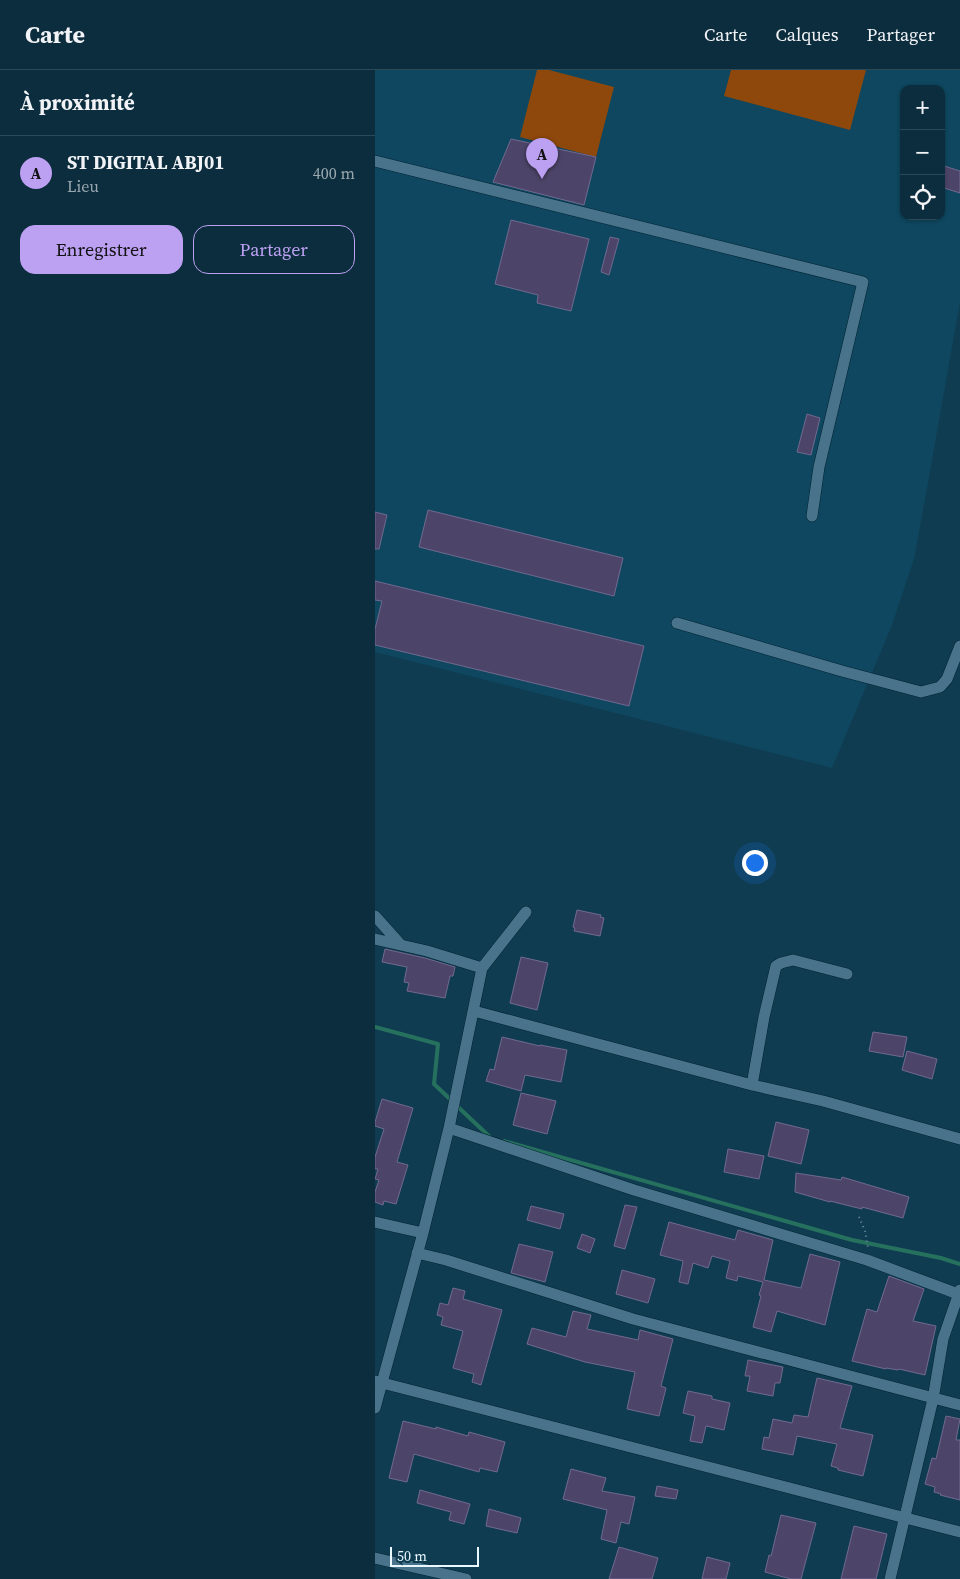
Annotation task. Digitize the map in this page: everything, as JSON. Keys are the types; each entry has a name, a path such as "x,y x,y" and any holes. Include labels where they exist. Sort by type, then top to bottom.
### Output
{"street":[{"path":"375,160 863,282 819,467 812,516"},
{"path":"677,623 921,692 940,687 947,679 960,646"},
{"path":"375,1408 378,1382 423,1233 449,1128 482,968 525,912"},
{"path":"375,916 400,944"},
{"path":"375,939 427,951 482,968"},
{"path":"752,1085 763,1016 776,966 793,960 847,974"},
{"path":"474,1011 960,1138"},
{"path":"449,1128 634,1190 867,1260 959,1292 943,1339 933,1399 890,1579"},
{"path":"375,1222 423,1233"},
{"path":"417,1253 446,1260 633,1320 960,1405"},
{"path":"378,1382 960,1532"},
{"path":"375,1558 466,1579"}],"path":[{"path":"859,1217 867,1241 867,1260"}],"shaded area":[{"path":"375,70 960,70 960,302 926,494 914,559 892,625 832,768 375,652"},
{"path":"537,70 549,70 614,87 596,157 520,137"},
{"path":"731,70 866,70 850,130 724,96"}],"building":[{"path":"511,139 596,157 584,205 493,182"},
{"path":"945,166 960,171 960,193 945,188"},
{"path":"511,220 589,239 571,311 537,303 538,295 495,284"},
{"path":"610,237 619,239 609,275 601,272"},
{"path":"807,414 820,418 811,455 797,452"},
{"path":"428,510 623,558 614,596 419,547"},
{"path":"375,512 387,515 379,549 375,549"},
{"path":"375,581 644,646 629,706 375,645 375,629 382,601 375,600"},
{"path":"577,910 601,915 600,917 604,918 600,936 574,931 575,928 573,927"},
{"path":"385,949 455,967 453,976 450,976 445,998 407,991 409,983 404,982 407,967 382,962"},
{"path":"521,957 548,963 537,1010 510,1003"},
{"path":"873,1032 907,1037 903,1057 869,1051"},
{"path":"502,1037 567,1050 561,1082 525,1075 521,1091 486,1081 490,1069 494,1070"},
{"path":"907,1051 937,1059 932,1079 902,1070"},
{"path":"521,1093 556,1101 547,1134 513,1125"},
{"path":"382,1099 413,1108 397,1162 408,1165 396,1204 384,1201 383,1205 375,1202 375,1192 379,1180 375,1179 378,1169 375,1169 375,1157 384,1129 375,1126 375,1122"},
{"path":"776,1122 809,1130 801,1164 768,1156"},
{"path":"728,1149 764,1156 759,1179 724,1172"},
{"path":"796,1173 841,1180 842,1177 909,1197 903,1218 862,1207 862,1209 830,1202 795,1192"},
{"path":"625,1205 637,1207 625,1249 614,1246"},
{"path":"531,1206 564,1214 560,1229 527,1220"},
{"path":"669,1222 735,1240 738,1230 773,1240 764,1280 801,1288 810,1254 840,1262 825,1325 777,1311 771,1332 753,1327 763,1282 738,1276 737,1281 726,1278 730,1261 712,1256 708,1268 693,1263 688,1284 679,1282 683,1261 660,1255"},
{"path":"582,1234 595,1239 590,1253 577,1248"},
{"path":"519,1244 553,1252 545,1282 511,1273"},
{"path":"622,1270 655,1279 648,1303 616,1294"},
{"path":"889,1276 924,1289 913,1321 936,1326 925,1375 852,1361 867,1309 877,1312"},
{"path":"453,1288 465,1291 463,1299 502,1310 481,1385 472,1382 474,1374 453,1368 463,1331 441,1325 443,1317 437,1315 440,1303 448,1305"},
{"path":"573,1311 591,1315 587,1329 638,1340 640,1330 673,1339 661,1386 666,1388 659,1416 627,1409 635,1372 585,1362 527,1344 532,1328 566,1337"},
{"path":"748,1360 783,1367 780,1383 775,1383 773,1396 747,1391 750,1376 745,1376"},
{"path":"817,1378 852,1386 840,1428 873,1435 863,1476 838,1470 838,1468 831,1466 837,1444 797,1436 793,1455 762,1449 764,1437 769,1438 773,1419 792,1423 794,1415 808,1417"},
{"path":"688,1391 712,1396 712,1399 730,1403 724,1430 706,1426 702,1443 690,1441 695,1416 683,1413"},
{"path":"946,1416 960,1419 956,1440 960,1440 960,1500 940,1495 934,1492 935,1487 925,1484 932,1458 936,1459"},
{"path":"403,1421 436,1429 436,1427 468,1436 469,1432 505,1442 497,1472 480,1468 479,1472 414,1454 407,1482 389,1478"},
{"path":"571,1469 606,1478 602,1491 635,1497 629,1524 621,1522 616,1543 601,1539 607,1510 563,1499"},
{"path":"657,1486 678,1490 676,1499 655,1496"},
{"path":"420,1490 470,1504 464,1524 449,1520 451,1512 417,1503"},
{"path":"489,1509 521,1518 517,1533 486,1526"},
{"path":"781,1515 816,1523 801,1579 791,1579 765,1572"},
{"path":"854,1526 887,1534 876,1579 841,1579"},
{"path":"619,1547 658,1558 652,1579 609,1579"},
{"path":"707,1557 730,1563 726,1579 702,1579"}],"waterway":[{"path":"375,1027 438,1044 434,1084 452,1101"},
{"path":"457,1106 490,1137"},
{"path":"504,1141 852,1240 941,1258 960,1264"}],"place":[{"name":"ST DIGITAL ABJ01","path":"542,179"}]}
